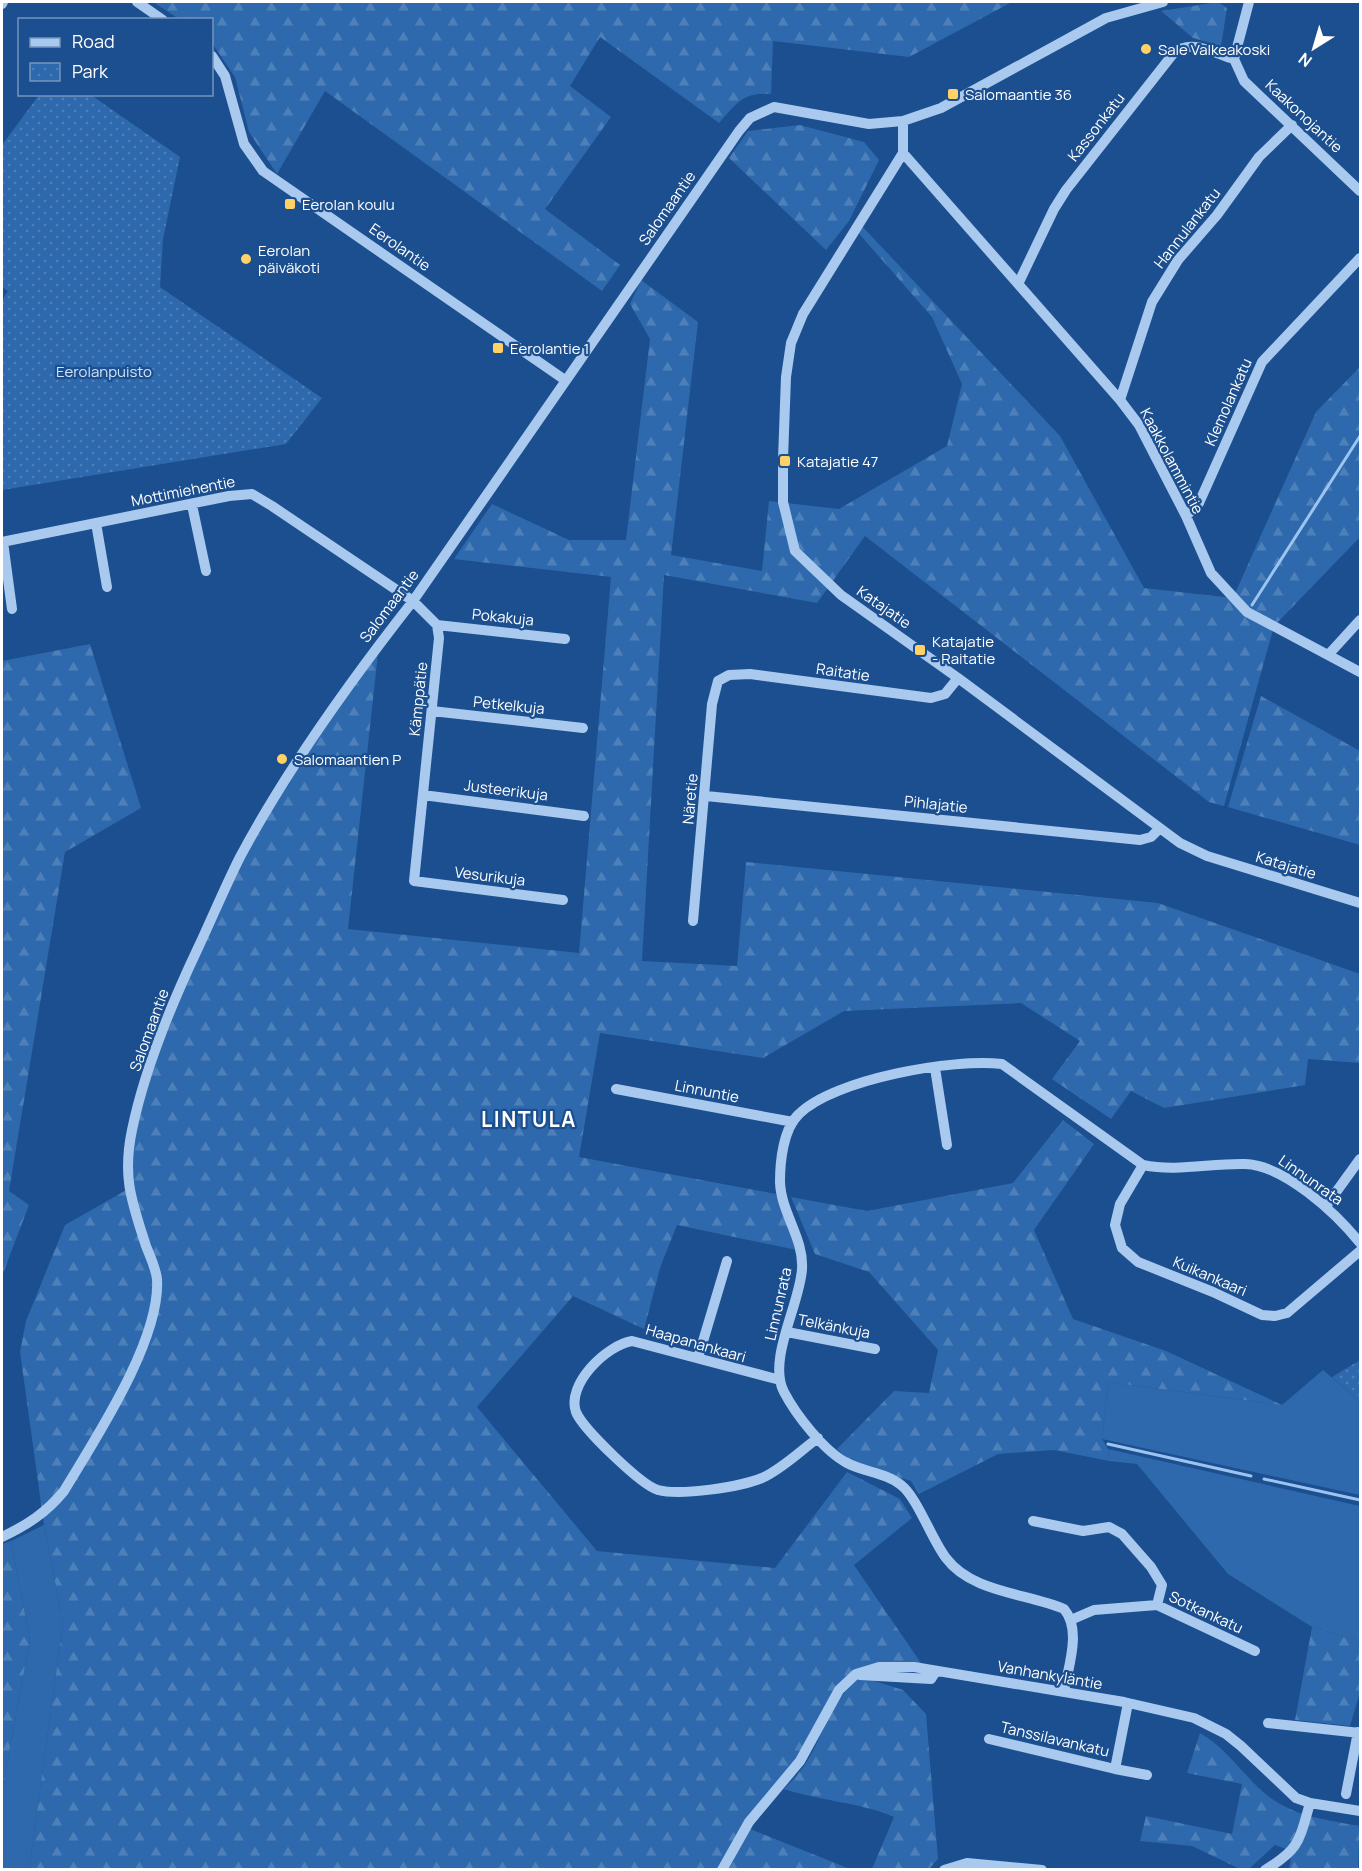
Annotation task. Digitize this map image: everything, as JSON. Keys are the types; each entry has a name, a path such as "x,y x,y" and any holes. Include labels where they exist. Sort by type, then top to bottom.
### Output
{"street":[{"path":"137,2 160,18"},
{"name":"Salomaantie","path":"2,1537 30,1523 50,1508 64,1491 130,1377 154,1311 157,1279 128,1189 126,1166 132,1129 152,1061 182,983 246,848 320,728 412,601 750,118 774,107 869,124 903,121 941,108 1106,18 1163,2"},
{"path":"1234,59 1249,2"},
{"name":"Kassonkatu","path":"1019,282 1054,209 1066,190 1173,54 1181,47 1190,46 1234,59"},
{"name":"Eerolantie","path":"213,58 225,76 244,144 263,171 565,380"},
{"name":"Kaakonojantie","path":"1234,59 1244,81 1360,191"},
{"path":"903,121 903,153"},
{"name":"Hannulankatu","path":"1120,400 1152,302 1178,260 1217,215 1259,157 1292,125"},
{"name":"Kaakkolammintie","path":"903,153 1019,282 1139,425 1186,516 1211,573 1233,599 1247,612 1360,672"},
{"name":"Katajatie","path":"903,153 803,314 791,343 786,386 783,502 795,551 841,595 958,678 1159,829 1207,856 1360,903"},
{"name":"Klemolankatu","path":"1186,516 1199,503 1262,362 1277,343 1360,258"},
{"name":"Mottimiehentie","path":"2,542 229,496 252,494 412,601"},
{"path":"192,505 206,571"},
{"path":"96,523 107,587"},
{"path":"2,542 12,609"},
{"path":"412,601 437,625"},
{"path":"1329,654 1360,620"},
{"name":"Pokakuja","path":"437,625 565,639"},
{"name":"Kämppätie","path":"414,881 439,638 437,625"},
{"name":"Raitatie","path":"718,681 729,675 750,674 931,698 945,693 958,678"},
{"name":"Näretie","path":"693,921 706,796 712,704 718,681"},
{"name":"Petkelkuja","path":"432,711 583,728"},
{"name":"Justeerikuja","path":"423,795 584,816"},
{"name":"Pihlajatie","path":"706,796 1140,840 1151,837 1159,829"},
{"name":"Vesurikuja","path":"414,881 563,900"},
{"name":"Linnunrata","path":"780,1380 779,1364 802,1270 801,1250 781,1199 780,1180 785,1143 792,1122 808,1107 859,1082 934,1068 1002,1064 1143,1165 1161,1169 1244,1164 1263,1166 1326,1206 1342,1220 1360,1242"},
{"path":"934,1068 947,1145"},
{"name":"Linnuntie","path":"616,1089 792,1122"},
{"path":"1326,1206 1360,1159"},
{"name":"Kuikankaari","path":"1143,1165 1120,1204 1115,1225 1122,1248 1138,1262 1213,1292 1262,1315 1275,1316 1287,1313 1360,1251"},
{"path":"698,1358 728,1261"},
{"name":"Telkänkuja","path":"787,1332 875,1349"},
{"name":"Haapanankaari","path":"780,1380 632,1341 618,1343 591,1367 578,1385 574,1402 577,1414 641,1481 658,1490 675,1492 742,1485 763,1477 818,1438"},
{"path":"780,1380 784,1393 818,1438 847,1463 902,1485 946,1559 959,1572 974,1581 1064,1609 1072,1619 1074,1632 1064,1692"},
{"path":"1033,1521 1083,1531 1109,1527 1122,1534 1151,1567 1161,1585 1157,1605"},
{"name":"Sotkankatu","path":"1072,1619 1094,1610 1157,1605 1255,1652"},
{"name":"Vanhankyläntie","path":"856,1674 879,1667 936,1671 1128,1703 1194,1718 1213,1727 1241,1746 1282,1788 1296,1798 1310,1803 1360,1811"},
{"path":"722,1869 749,1822 801,1761 839,1690 856,1674 931,1679 936,1671"},
{"name":"Tanssilavankatu","path":"1115,1769 1128,1703"},
{"path":"1268,1723 1359,1733 1346,1794"},
{"name":"Tanssilavankatu","path":"989,1739 1147,1775"},
{"path":"1265,1869 1287,1856 1296,1847 1310,1803"},
{"path":"944,1869 967,1863 1042,1869"}],"green space":[{"path":"153,2 1012,2 909,57 773,41 771,94 754,95 741,100 719,123 600,37 570,86 611,117 545,209 620,265 602,291 325,91 277,174 249,132 235,77 213,44 213,18 177,18"},
{"path":"1218,2 1227,8 1221,46 1193,38 1161,11"},
{"name":"Eerolanpuisto","path":"38,96 92,96 180,157 163,239 160,287 322,398 286,444 2,490 2,300 8,291 2,287 2,145"},
{"path":"800,125 864,142 879,160 849,221 826,250 729,158 748,131"},
{"path":"859,223 1060,436 1144,588 1233,598 1316,412 1360,367 1360,537 1274,626 1224,806 1209,802 865,536 817,603 664,575 642,961 737,966 746,862 1158,903 1360,974 1360,1063 1308,1059 1305,1085 1164,1108 1131,1091 1111,1119 1052,1079 1080,1041 1021,1003 844,1011 763,1058 600,1033 579,1157 776,1194 797,1250 677,1225 661,1265 644,1329 573,1296 477,1407 597,1551 775,1568 847,1472 900,1499 912,1518 854,1565 925,1669 879,1667 839,1690 800,1761 749,1822 722,1869 29,1869 63,1623 44,1525 20,1352 26,1321 65,1225 128,1189 132,1129 156,1049 240,859 379,644 348,929 579,953 611,577 454,559 492,504 569,540 626,540 650,339 630,304 641,280 698,322 671,555 762,571 769,501 839,509 947,446 962,384 932,317 855,229"},
{"path":"90,644 141,808 65,852 9,1191 29,1205 2,1276 2,661"},
{"path":"1261,696 1360,751 1360,845 1228,807"},
{"path":"1063,1120 1094,1144 1034,1230 1073,1319 1166,1351 1282,1405 1108,1382 1102,1439 1108,1449 1109,1461 1054,1450 998,1454 919,1494 911,1481 853,1463 837,1449 894,1391 929,1393 938,1350 869,1272 815,1254 791,1197 867,1211 1013,1183"},
{"path":"1360,1360 1360,1401 1332,1377"},
{"path":"1323,1370 1360,1401 1360,1495 1102,1439 1108,1382 1282,1405"},
{"path":"1108,1449 1360,1506 1360,1641 1312,1627 1228,1574 1137,1464 1109,1461"},
{"path":"44,1525 63,1623 29,1869 2,1870 2,1790 30,1640 11,1541"},
{"path":"11,1541 30,1640 2,1790 2,1544"},
{"path":"1312,1627 1360,1641 1360,1692 1350,1726 1295,1720"},
{"path":"862,1677 903,1690 926,1714 938,1859 929,1869 872,1869 894,1817 867,1808 784,1789 813,1752 843,1694"},
{"path":"1200,1733 1219,1746 1259,1788 1279,1803 1312,1817 1360,1826 1358,1869 1289,1869 1292,1851 1275,1845 1249,1869 1240,1869 1192,1846 1140,1841 1146,1816 1232,1834 1242,1784 1187,1773"},
{"path":"750,1829 850,1869 727,1870"}],"waterway":[{"path":"1252,605 1360,436"},
{"path":"1108,1444 1251,1476"},
{"path":"1264,1479 1360,1500"}],"place":[{"name":"Sale Valkeakoski","path":"1146,49"},
{"name":"Salomaantie 36","path":"953,94"},
{"name":"Eerolan koulu","path":"290,204"},
{"name":"Eerolan päiväkoti","path":"246,259"},
{"name":"Eerolantie 1","path":"498,348"},
{"name":"Katajatie 47","path":"785,461"},
{"name":"Katajatie - Raitatie","path":"920,650"},
{"name":"Salomaantien P","path":"282,759"}],"district":[{"name":"LINTULA","path":"529,1119"}]}
